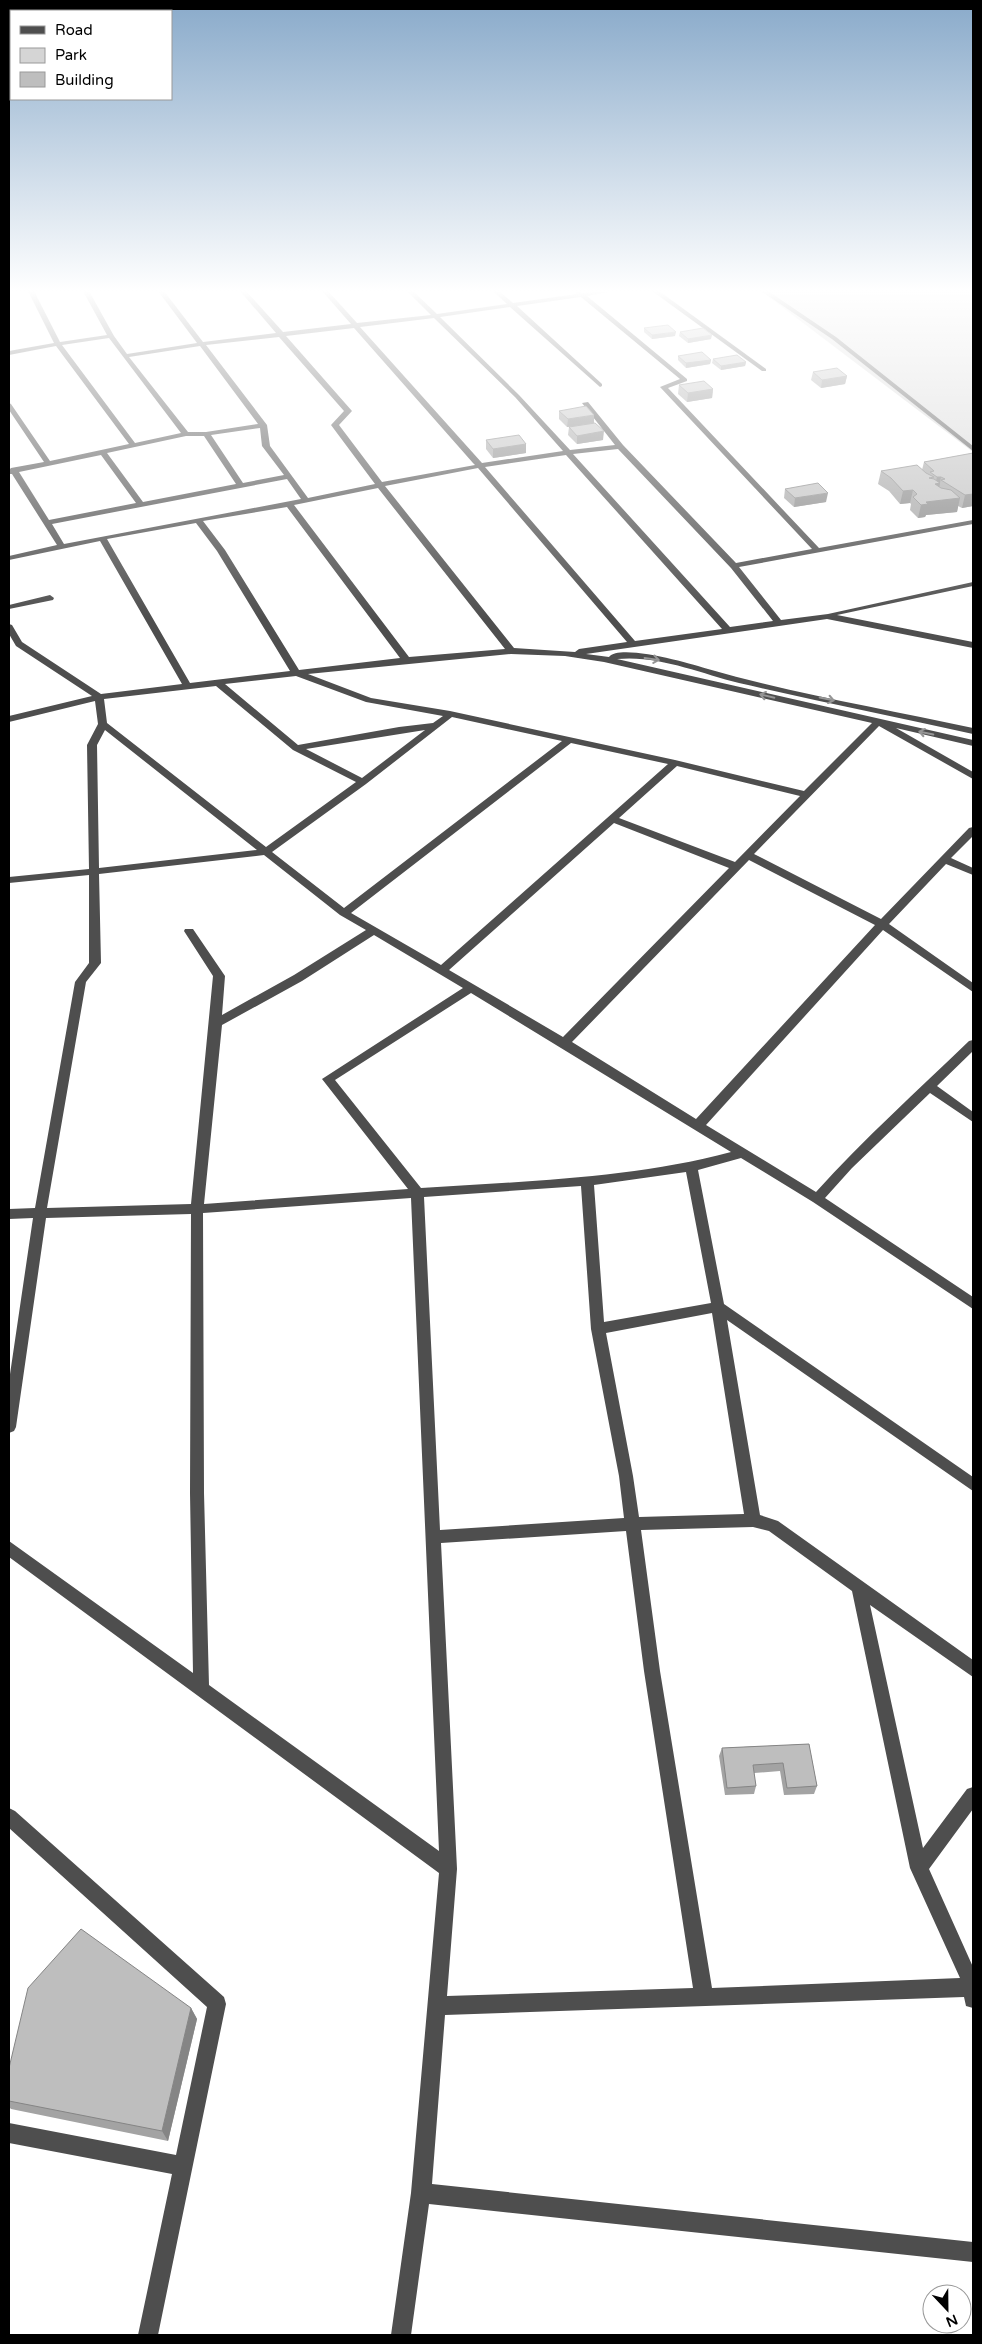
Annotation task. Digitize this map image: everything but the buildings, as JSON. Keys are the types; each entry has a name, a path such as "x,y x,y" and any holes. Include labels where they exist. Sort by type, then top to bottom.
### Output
{"street":[{"path":"100,400 134,445"},
{"path":"160,400 186,434"},
{"path":"244,400 263,425 266,446 306,500"},
{"path":"339,400 348,411 335,425 511,651"},
{"path":"422,400 633,644"},
{"path":"521,400 728,630"},
{"path":"676,400 818,551"},
{"path":"912,400 973,449"},
{"path":"586,403 620,447 734,566 779,623"},
{"path":"9,405 48,463"},
{"path":"61,546 12,471 186,434 206,434 263,425"},
{"path":"206,434 240,485"},
{"path":"9,558 61,546 289,504 480,466 567,452 620,447"},
{"path":"102,451 141,505"},
{"path":"46,523 287,476"},
{"path":"289,504 406,660"},
{"path":"198,520 221,550 296,672 369,700 450,714 675,763 807,795"},
{"path":"734,566 973,522"},
{"path":"102,538 187,686"},
{"path":"565,654 827,616 973,584"},
{"path":"9,607 50,598"},
{"path":"827,616 973,645"},
{"path":"9,627 19,644"},
{"path":"9,642 19,644 99,698 103,724 92,745 95,963 81,982 40,1214 9,1427"},
{"path":"9,718 99,698 187,686 406,660 511,651 565,654 604,659 973,743"},
{"path":"604,659 625,655 656,659 739,680 973,730"},
{"path":"217,682 296,748 363,782"},
{"path":"9,880 266,852 363,782 450,714"},
{"path":"878,722 973,776"},
{"path":"564,1043 878,722"},
{"path":"103,724 344,913 564,1043 698,1125 817,1199 973,1304"},
{"path":"296,748 399,730 436,726"},
{"path":"344,913 569,740"},
{"path":"442,970 675,763"},
{"path":"613,819 737,866"},
{"path":"698,1125 882,924 973,830"},
{"path":"748,855 882,924 973,988"},
{"path":"944,860 973,872"},
{"path":"216,1022 298,978 374,930"},
{"path":"189,931 219,976 197,1209 197,1493 201,1689"},
{"path":"401,2335 421,2193 448,1870 417,1192 328,1079 471,988"},
{"path":"817,1199 848,1165 973,1044"},
{"path":"929,1086 973,1118"},
{"path":"9,1214 197,1209 586,1181 691,1167 743,1153"},
{"path":"691,1167 718,1307 753,1520"},
{"path":"586,1181 598,1328 626,1476 652,1671 704,1997"},
{"path":"598,1328 718,1307 973,1485"},
{"path":"432,1537 633,1524 753,1520 773,1526 973,1669"},
{"path":"9,1548 448,1870"},
{"path":"859,1588 919,1868 973,1987 973,1999"},
{"path":"919,1868 973,1795"},
{"path":"9,1817 217,2004 148,2335"},
{"path":"437,2006 973,1987"},
{"path":"9,2133 183,2166"},
{"path":"421,2193 973,2252"}],"green space":[{"path":"905,400 973,400 973,452"}]}
